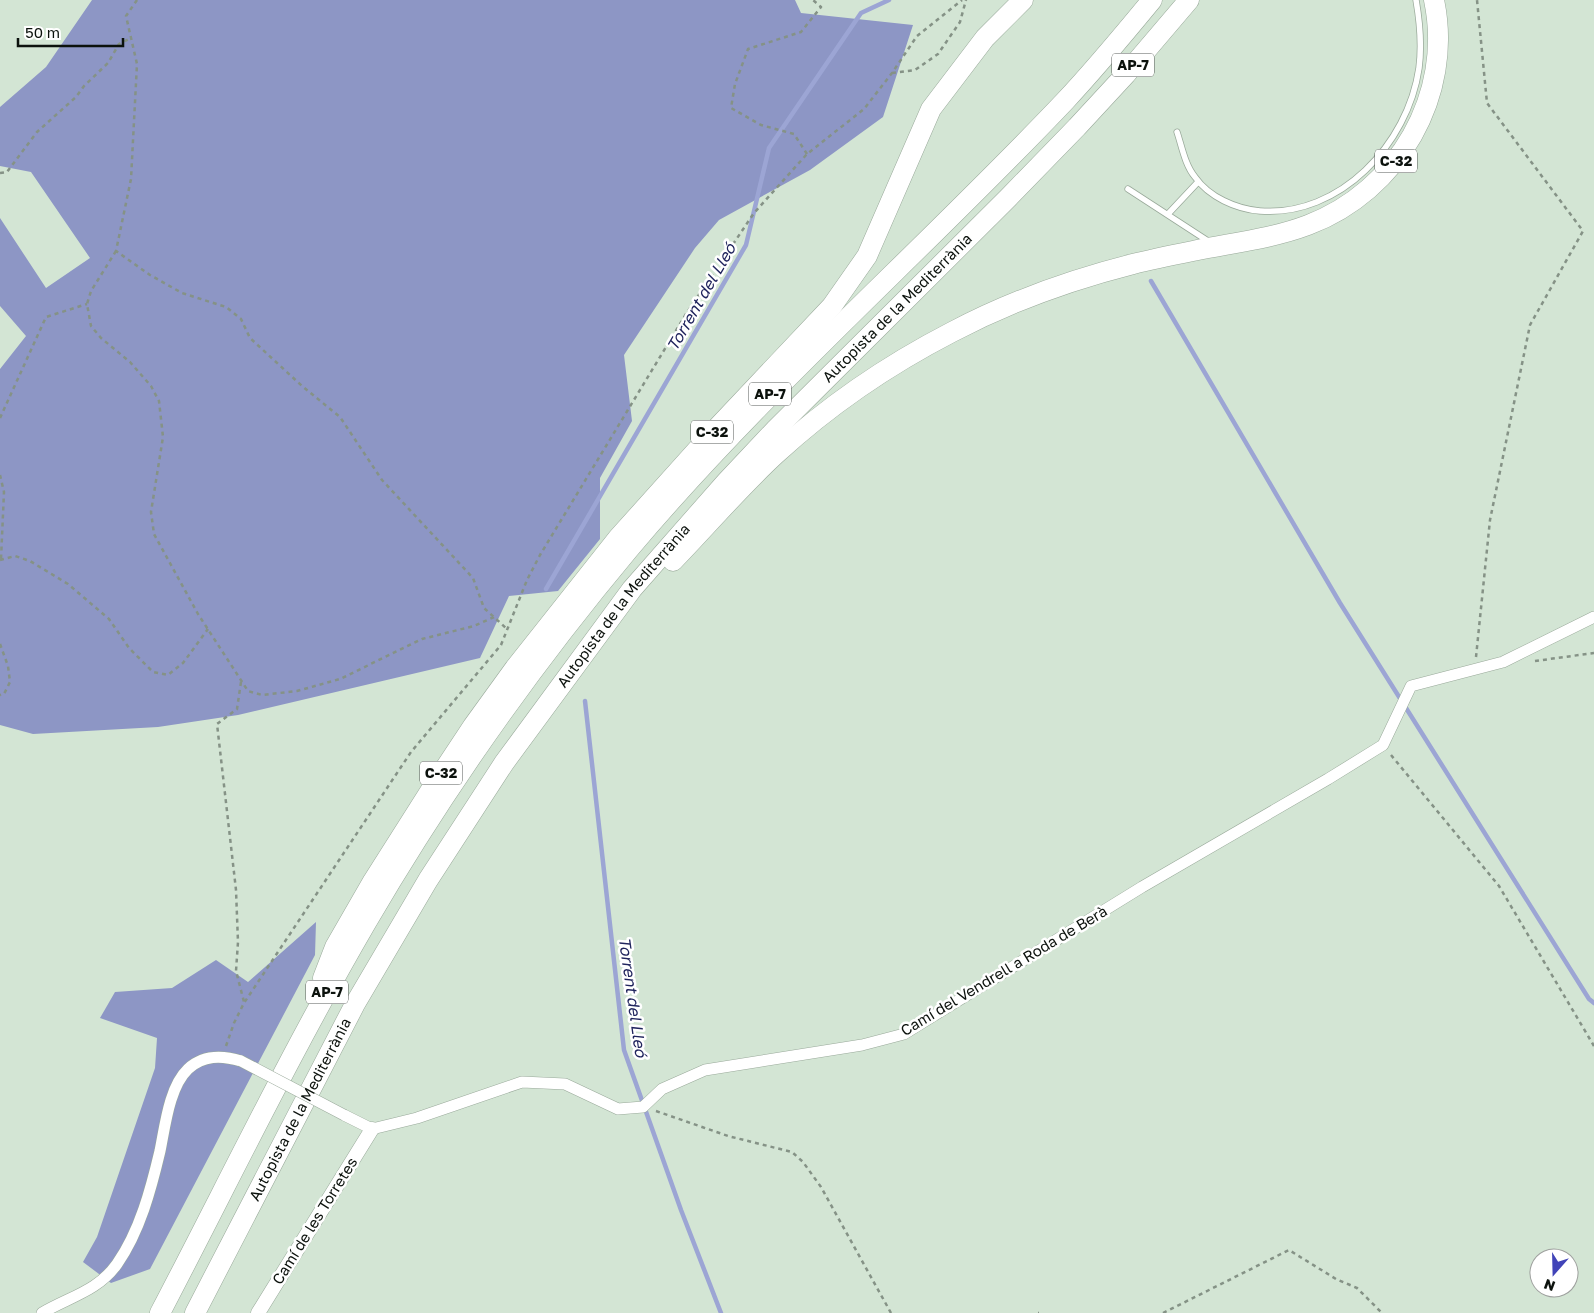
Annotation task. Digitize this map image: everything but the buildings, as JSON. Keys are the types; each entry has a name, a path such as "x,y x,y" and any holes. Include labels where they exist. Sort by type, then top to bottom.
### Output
{"highway":[{"name":"C-32","path":"295,1052 335,947 373,881 473,726 526,654 618,538 690,456 832,306 867,256 931,109 985,38 1023,0"},
{"name":"Autopista de la Mediterrània","path":"160,1313 295,1052 366,923 424,828 485,735 574,616 630,548 725,441 1065,101 1152,0"},
{"name":"Autopista de la Mediterrània","path":"195,1313 355,1004 423,887 504,763 632,589 726,482 825,379 1022,184 1126,74 1189,0"},
{"name":"C-32","path":"590,646 700,533 738,491 775,455 805,429 869,381 950,333 1022,300 1086,277 1142,262 1263,238 1307,225 1346,206 1364,193 1394,164 1415,132 1431,95 1438,54 1434,0"}],"street":[{"path":"1383,745 1411,686 1503,662 1594,617"},
{"name":"Camí del Vendrell a Roda de Berà","path":"643,1107 662,1089 705,1070 862,1045 904,1034 1142,887 1383,745"},
{"path":"42,1313 96,1286 117,1264 126,1249 143,1210 170,1103 178,1084 187,1070 206,1058 222,1057 240,1061 372,1130 417,1118 522,1082 565,1084 618,1109 643,1107"},
{"name":"Camí de les Torretes","path":"258,1313 372,1130"}],"lane":[{"path":"1177,132 1188,167 1203,188 1216,197 1239,207 1273,212 1293,210 1328,198 1361,175 1379,156 1394,135 1408,106 1415,87 1421,45 1420,22 1416,0"},
{"path":"1168,214 1198,182"},
{"path":"1128,189 1217,246"}],"path":[{"path":"137,0 126,16 137,64 131,179 116,251 91,291 87,304 91,326 101,338 130,362 151,386 159,400 163,437 151,512 154,534 198,614 248,691 262,695 297,691 340,679 422,639 474,626 494,617"},
{"path":"807,154 794,134 761,125 731,108 735,84 748,49 801,32 821,7 813,0"},
{"path":"892,73 915,70 938,54 960,22 964,0"},
{"path":"222,1057 234,1023 244,1003 411,752 501,645 527,580 540,555 686,314 754,213 807,154 864,109 892,73 917,36 964,0"},
{"path":"1475,669 1490,520 1530,325 1583,230 1486,103 1477,0"},
{"path":"0,173 7,172 37,132 76,97 84,86 108,63 119,44 131,38"},
{"path":"116,251 150,275 182,293 226,307 241,319 250,338 302,386 340,417 382,480 473,578 484,608 507,629"},
{"path":"0,418 46,317 87,304"},
{"path":"0,475 4,492 0,560 15,556 30,561 68,584 109,619 129,648 152,672 168,674 183,663 208,629"},
{"path":"0,644 8,666 10,682 4,694 0,695"},
{"path":"241,681 237,709 217,724 236,890 238,942 236,970 244,1003"},
{"path":"1383,745 1499,886 1594,1046"},
{"path":"643,1107 678,1117 728,1136 792,1152 803,1162 821,1187 891,1313"},
{"path":"1163,1313 1288,1250 1336,1279 1357,1288 1382,1313"}],"shaded area":[{"path":"92,0 795,0 801,13 913,25 883,117 810,170 719,220 695,248 624,355 632,421 600,478 600,539 558,591 509,596 480,658 238,715 158,727 33,734 0,725 0,369 26,336 0,306 0,218 46,288 90,258 31,172 0,166 0,107 46,67"},
{"path":"316,922 315,955 150,1269 111,1283 83,1262 97,1237 155,1068 157,1038 100,1018 115,992 172,988 216,960 248,982"}],"waterway":[{"name":"Torrent del Lleó","path":"546,589 746,245 769,148 861,13 889,0"},
{"path":"1151,281 1340,603 1589,999 1594,1003"},
{"name":"Torrent del Lleó","path":"585,701 624,1050 681,1210 721,1313"}]}
